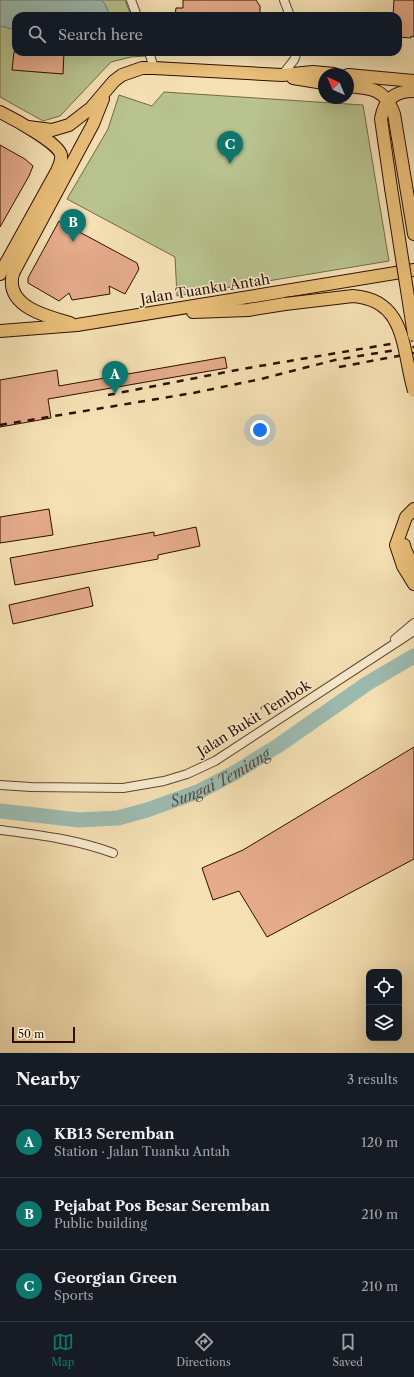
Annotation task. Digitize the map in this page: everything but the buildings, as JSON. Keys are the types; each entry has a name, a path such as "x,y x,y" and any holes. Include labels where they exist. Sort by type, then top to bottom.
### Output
{"highway":[{"path":"28,127 52,130 69,125 91,108 114,81 122,75 142,68 282,75 318,72"},
{"path":"282,75 318,83"},
{"path":"354,76 414,81"},
{"path":"354,87 369,88 382,94 388,100 394,114 414,234"},
{"path":"77,325 45,316 29,308 21,302 16,294 12,286 12,277 93,124 106,91"},
{"path":"414,91 400,93 388,100 382,108 381,119 414,335"},
{"path":"0,112 28,127 57,149 61,154 60,162 0,274"},
{"name":"Jalan Tuanku Antah","path":"0,331 77,325 414,270"},
{"path":"157,312 248,310 353,296 374,300 382,305 397,321 402,336 414,391"},
{"path":"414,509 406,517 396,546 403,566 414,584"},
{"path":"401,528 404,549 414,569"}],"street":[{"path":"131,0 136,12"},
{"path":"284,0 288,12"},
{"path":"150,56 154,68"},
{"path":"282,75 296,56"},
{"name":"Jalan Bukit Tembok","path":"372,659 414,623"},
{"name":"Jalan Bukit Tembok","path":"0,785 31,787 123,788 164,781 187,774 215,761 414,631"},
{"path":"0,830 55,836 90,845 113,853"}],"green space":[{"path":"0,0 125,0 130,12 12,12 12,56 146,56 131,57 111,62 60,116 43,121 0,97"},
{"path":"164,92 318,102 318,104 363,105 389,261 177,296 175,257 67,199 108,129 119,95 152,106"}],"water":[{"path":"0,0 101,0 105,4 108,12 12,12 12,29 0,26"}],"waterway":[{"name":"Sungai Temiang","path":"0,811 79,820 118,818 147,810 200,791 236,772 279,745 368,683 414,656"}],"railway":[{"path":"108,395 242,369 414,340"},
{"path":"0,425 193,393 261,379 335,360 414,347"},
{"path":"339,367 414,353"}],"place":[{"name":"Georgian Green","path":"230,164"},
{"name":"Pejabat Pos Besar Seremban","path":"73,242"},
{"name":"KB13 Seremban","path":"115,394"}]}
